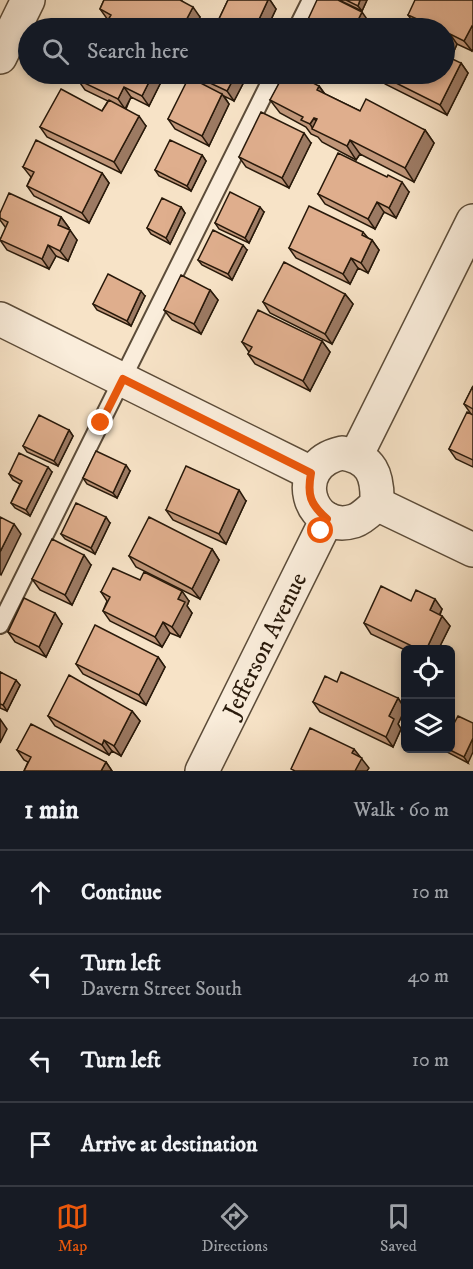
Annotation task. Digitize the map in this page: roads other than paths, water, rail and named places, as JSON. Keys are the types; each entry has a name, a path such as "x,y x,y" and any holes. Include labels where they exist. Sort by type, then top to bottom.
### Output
{"street":[{"path":"19,18 28,0"},
{"path":"0,57 18,20"},
{"path":"357,456 473,221"},
{"path":"0,319 311,473"},
{"path":"342,453 357,456 368,465 376,480 376,504 355,520 343,523 327,519 311,502 308,490 311,473 323,459 330,456 342,453"},
{"path":"376,504 473,550"},
{"name":"Jefferson Avenue","path":"202,771 327,519"}],"lane":[{"path":"302,18 311,0"},
{"path":"0,625 269,84"}]}
